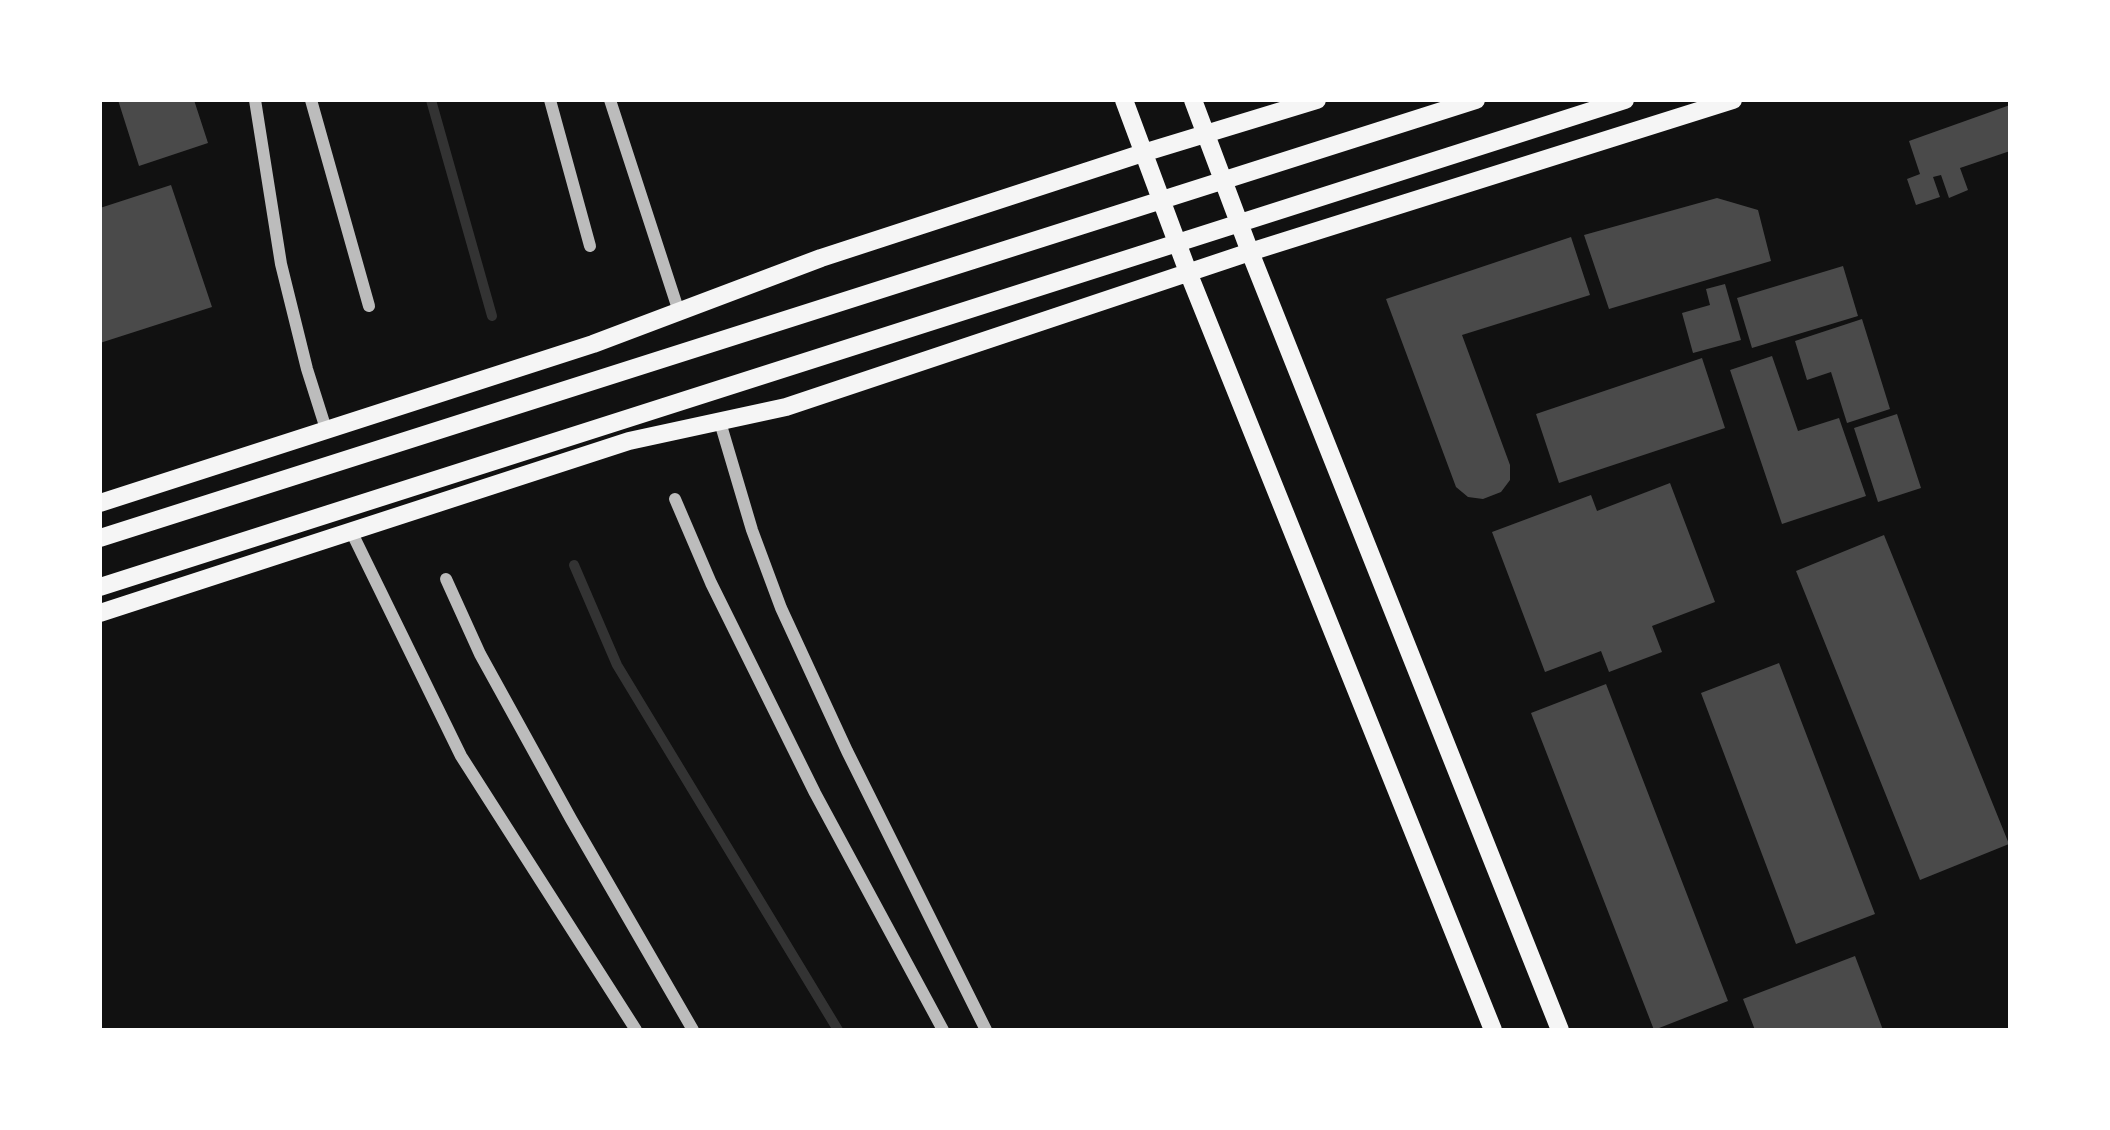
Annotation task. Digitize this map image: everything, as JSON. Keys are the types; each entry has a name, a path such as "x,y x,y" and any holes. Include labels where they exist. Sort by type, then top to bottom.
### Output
{"main road":[{"path":"1124,100 1188,272 1493,1030"},
{"path":"1193,100 1250,252 1560,1030"},
{"path":"100,503 593,344 821,258 1143,153 1317,100"},
{"path":"100,538 1476,100"},
{"path":"100,587 1625,100"},
{"path":"100,613 629,441 786,407 1188,272 1733,100"}],"street":[{"path":"256,100 281,264 307,369 326,429"},
{"path":"311,100 369,306"},
{"path":"551,100 590,246"},
{"path":"610,100 678,312"},
{"path":"720,422 752,530 780,608 847,751 986,1030"},
{"path":"675,499 711,583 815,793 943,1030"},
{"path":"351,531 461,756 636,1030"},
{"path":"446,579 480,654 570,819 693,1030"}],"building":[{"path":"118,100 194,100 208,143 139,166"},
{"path":"2010,105 2010,151 1960,168 1968,190 1949,198 1941,175 1933,177 1940,197 1916,205 1907,179 1920,174 1909,141"},
{"path":"171,185 212,307 100,343 100,208"},
{"path":"1717,198 1758,210 1771,261 1609,309 1584,235"},
{"path":"1571,237 1590,295 1462,335 1510,465 1510,480 1501,492 1483,499 1468,497 1456,487 1386,299"},
{"path":"1843,266 1858,316 1752,348 1737,298"},
{"path":"1725,284 1741,340 1693,353 1682,313 1710,305 1706,289"},
{"path":"1862,319 1890,409 1847,423 1831,372 1807,380 1795,341"},
{"path":"1772,356 1798,431 1839,418 1866,496 1782,524 1730,370"},
{"path":"1702,358 1725,428 1559,483 1536,414"},
{"path":"1897,414 1921,488 1878,502 1854,428"},
{"path":"1670,483 1715,602 1652,626 1662,652 1609,672 1601,651 1545,672 1492,532 1591,495 1597,511"},
{"path":"1884,535 2009,844 1920,880 1796,571"},
{"path":"1779,663 1875,914 1796,944 1701,693"},
{"path":"1606,684 1728,1001 1654,1030 1531,713"},
{"path":"1855,956 1883,1030 1755,1030 1743,999"}],"waterway":[{"path":"431,100 492,316"},
{"path":"574,565 617,665 838,1030"}]}
